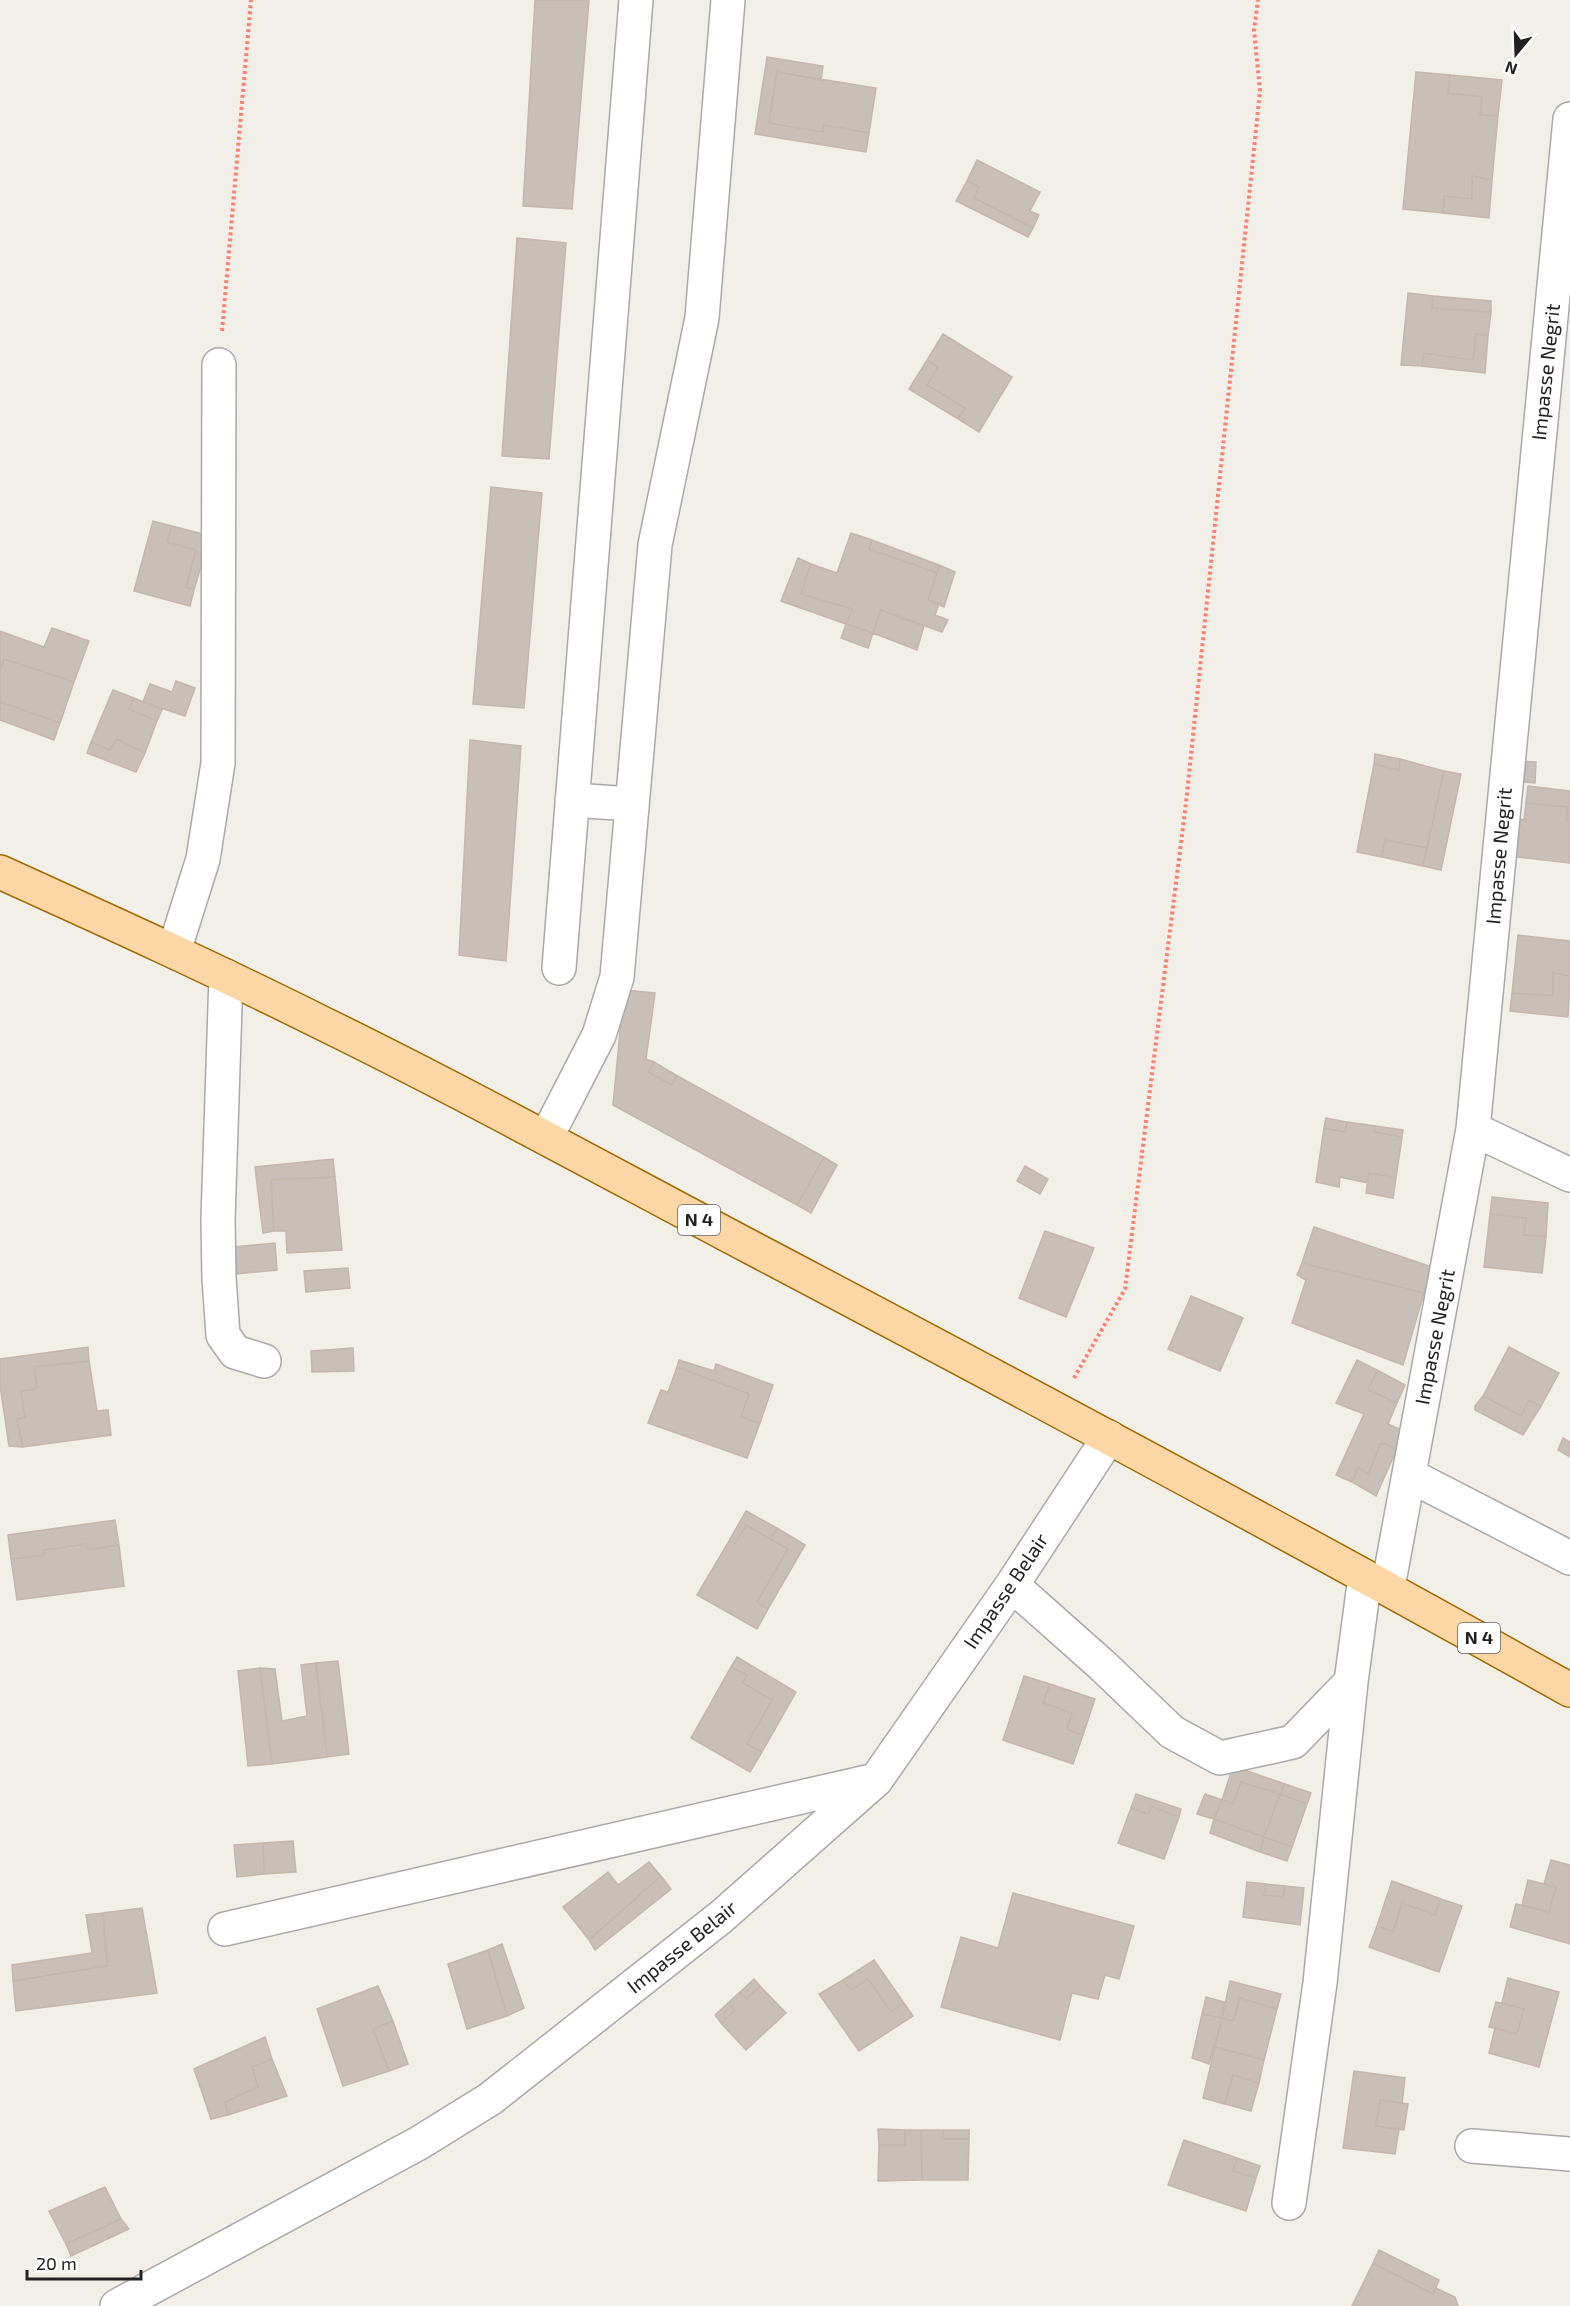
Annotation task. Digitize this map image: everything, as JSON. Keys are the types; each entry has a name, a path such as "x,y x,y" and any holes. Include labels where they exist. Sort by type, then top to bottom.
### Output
{"main road":[{"name":"N 4","path":"0,873 174,951 325,1024 546,1138 1057,1408 1570,1690"}],"street":[{"path":"559,968 636,0"},
{"path":"546,1138 599,1035 617,977 655,545 702,318 728,0"},
{"name":"Impasse Negrit","path":"1289,2203 1320,1983 1351,1682 1376,1582 1409,1475 1473,1129 1570,119"},
{"path":"174,951 203,859 218,764 219,365"},
{"path":"572,800 632,804"},
{"path":"226,976 218,1219 223,1335 235,1352 264,1361"},
{"path":"1473,1129 1570,1175"},
{"name":"Impasse Belair","path":"117,2306 419,2144 490,2099 721,1917 876,1780 1012,1585 1108,1437"},
{"path":"1409,1475 1570,1558"},
{"path":"1012,1585 1102,1665 1172,1732 1220,1758 1293,1742 1351,1682"},
{"path":"225,1929 876,1780"},
{"path":"1472,2146 1570,2154"}],"path":[{"path":"219,365 251,0"},
{"path":"1057,1408 1125,1289 1186,803 1259,103 1260,91 1254,30 1257,0"}],"building":[{"path":"535,0 589,0 572,209 523,206"},
{"path":"767,57 823,66 821,80 777,72 769,123 823,132 824,125 869,133 866,152 755,134"},
{"path":"777,72 876,88 869,133 824,125 823,132 769,123"},
{"path":"1416,72 1450,75 1448,93 1482,97 1480,115 1498,116 1492,180 1472,176 1472,199 1444,196 1443,213 1403,209"},
{"path":"1450,75 1502,80 1498,116 1480,115 1482,97 1448,93"},
{"path":"977,160 1040,192 1030,211 1039,215 1033,228 974,198 979,187 967,181"},
{"path":"1472,176 1492,180 1489,218 1443,213 1444,196 1472,199"},
{"path":"967,181 979,187 974,198 1033,228 1028,237 956,201"},
{"path":"517,238 566,243 549,459 502,456"},
{"path":"1408,293 1433,296 1432,308 1491,312 1488,336 1476,334 1473,360 1424,353 1422,366 1401,365"},
{"path":"1433,296 1491,301 1491,312 1432,308"},
{"path":"943,334 1012,377 979,432 958,419 965,408 927,385 938,367 927,360"},
{"path":"1476,334 1488,336 1485,373 1422,366 1424,353 1473,360"},
{"path":"927,360 938,367 927,385 965,408 958,419 909,389"},
{"path":"491,487 542,493 524,708 473,704"},
{"path":"153,521 172,526 167,542 196,550 186,587 194,590 190,606 134,591"},
{"path":"172,526 210,536 194,590 186,587 196,550 167,542"},
{"path":"851,533 872,540 869,549 937,573 928,600 939,604 935,615 948,620 942,632 881,610 873,633 846,624 852,609 801,594 811,564 837,573"},
{"path":"872,540 939,565 937,573 869,549"},
{"path":"798,558 811,564 801,594 852,609 846,624 781,601"},
{"path":"939,565 955,572 944,607 928,600"},
{"path":"881,610 924,626 917,650 873,633"},
{"path":"846,624 873,633 868,648 841,638"},
{"path":"52,628 89,641 74,682 4,659 0,671 0,631 44,647"},
{"path":"4,659 74,682 60,723 0,702 0,671"},
{"path":"176,681 195,688 185,716 143,702 150,684 172,692"},
{"path":"113,690 134,698 129,709 157,721 145,753 117,739 110,750 91,742"},
{"path":"134,698 162,710 157,721 129,709"},
{"path":"0,702 60,723 54,740 0,720"},
{"path":"117,739 145,753 136,772 87,753 91,742 110,750"},
{"path":"470,740 521,746 506,961 459,955"},
{"path":"1375,754 1400,759 1399,770 1374,764"},
{"path":"1400,759 1444,771 1427,848 1385,840 1382,857 1357,852 1374,764 1399,770"},
{"path":"1516,761 1536,762 1535,783 1514,781"},
{"path":"1444,771 1461,774 1441,870 1423,866"},
{"path":"1528,786 1570,791 1570,822 1567,822 1567,807 1526,803"},
{"path":"1526,803 1567,807 1567,822 1570,822 1570,863 1509,856 1513,818 1524,820"},
{"path":"1385,840 1427,848 1423,866 1382,857"},
{"path":"1518,935 1570,941 1570,976 1553,973 1553,996 1512,993"},
{"path":"1553,973 1570,976 1568,1017 1510,1011 1512,993 1553,996"},
{"path":"624,990 655,993 646,1059 654,1062 648,1072 672,1085 676,1075 824,1157 797,1205 613,1105"},
{"path":"654,1062 676,1075 672,1085 648,1072"},
{"path":"1326,1118 1347,1122 1345,1132 1324,1128"},
{"path":"1347,1122 1375,1126 1374,1132 1402,1137 1396,1178 1369,1173 1368,1183 1340,1177 1339,1187 1316,1182 1324,1128 1345,1132"},
{"path":"1375,1126 1403,1130 1402,1137 1374,1132"},
{"path":"824,1157 837,1165 811,1213 797,1205"},
{"path":"333,1159 335,1177 271,1180 274,1231 263,1233 255,1167"},
{"path":"1025,1166 1048,1179 1040,1194 1017,1181"},
{"path":"1369,1173 1396,1178 1393,1198 1366,1193"},
{"path":"335,1177 342,1250 287,1253 286,1231 274,1231 271,1180"},
{"path":"1492,1197 1548,1203 1546,1237 1524,1235 1526,1218 1490,1214"},
{"path":"1490,1214 1526,1218 1524,1235 1546,1237 1542,1273 1484,1267"},
{"path":"1314,1227 1432,1267 1424,1293 1302,1263"},
{"path":"1045,1231 1094,1248 1066,1317 1019,1298"},
{"path":"275,1243 277,1270 237,1274 234,1247"},
{"path":"1302,1263 1424,1293 1403,1365 1292,1323 1306,1280 1297,1275"},
{"path":"348,1268 350,1288 306,1292 304,1271"},
{"path":"1191,1296 1243,1318 1220,1371 1168,1349"},
{"path":"88,1347 89,1361 34,1367 37,1389 21,1391 25,1417 17,1419 23,1447 9,1446 0,1385 0,1359"},
{"path":"1509,1347 1559,1373 1541,1406 1529,1400 1521,1416 1483,1396"},
{"path":"353,1348 354,1371 312,1372 311,1351"},
{"path":"679,1360 714,1371 716,1364 773,1385 760,1423 741,1417 749,1394 677,1367"},
{"path":"1357,1360 1377,1370 1368,1390 1397,1403 1388,1424 1404,1431 1397,1449 1381,1443 1368,1474 1358,1467 1352,1482 1336,1475 1364,1414 1336,1403"},
{"path":"89,1361 97,1411 108,1410 111,1435 23,1447 17,1419 25,1417 21,1391 37,1389 34,1367"},
{"path":"677,1367 749,1394 741,1417 760,1423 747,1458 648,1423 661,1390 668,1392"},
{"path":"1377,1370 1405,1385 1397,1403 1368,1390"},
{"path":"1483,1396 1521,1416 1529,1400 1541,1406 1523,1435 1475,1410 1475,1406"},
{"path":"1563,1438 1570,1442 1570,1457 1558,1450"},
{"path":"1381,1443 1397,1449 1376,1496 1352,1482 1358,1467 1368,1474"},
{"path":"746,1511 777,1528 770,1539 746,1525 735,1544 729,1541"},
{"path":"115,1520 119,1545 88,1550 87,1544 43,1550 45,1555 11,1559 8,1535"},
{"path":"746,1525 788,1549 757,1602 768,1609 757,1629 697,1595 729,1541 735,1544"},
{"path":"777,1528 805,1545 768,1609 757,1602 788,1549 770,1539"},
{"path":"87,1544 88,1550 119,1545 124,1586 17,1600 11,1559 45,1555 43,1550"},
{"path":"737,1657 796,1692 762,1752 747,1744 772,1700 743,1683 747,1675 731,1667"},
{"path":"338,1661 349,1754 327,1757 316,1663"},
{"path":"316,1663 327,1757 272,1764 260,1668 275,1669 282,1721 307,1716 301,1665"},
{"path":"731,1667 747,1675 743,1683 772,1700 747,1744 762,1752 750,1772 691,1738"},
{"path":"260,1668 272,1764 248,1766 238,1671"},
{"path":"1024,1676 1050,1684 1043,1703 1072,1713 1067,1729 1083,1735 1073,1764 1003,1740"},
{"path":"1050,1684 1095,1699 1083,1735 1067,1729 1072,1713 1043,1703"},
{"path":"1233,1766 1285,1784 1280,1794 1241,1782 1233,1804 1222,1800"},
{"path":"1241,1782 1280,1794 1264,1837 1214,1819 1222,1800 1233,1804"},
{"path":"1285,1784 1311,1793 1307,1804 1280,1794"},
{"path":"1136,1794 1181,1809 1179,1817 1152,1807 1148,1814 1131,1808"},
{"path":"1205,1794 1222,1800 1214,1819 1197,1814"},
{"path":"1280,1794 1307,1804 1292,1847 1264,1837"},
{"path":"1152,1807 1179,1817 1164,1859 1118,1843 1131,1808 1148,1814"},
{"path":"1214,1819 1264,1837 1260,1852 1210,1833"},
{"path":"1264,1837 1292,1847 1287,1861 1260,1852"},
{"path":"293,1841 296,1872 264,1874 263,1843"},
{"path":"263,1843 264,1874 237,1877 234,1845"},
{"path":"1551,1860 1570,1865 1570,1944 1510,1927 1516,1904 1549,1912 1556,1887 1544,1884"},
{"path":"649,1862 661,1876 589,1940 563,1907 608,1872 618,1885"},
{"path":"661,1876 671,1889 595,1950 589,1940"},
{"path":"1528,1880 1556,1887 1549,1912 1522,1905"},
{"path":"1392,1881 1441,1899 1435,1915 1402,1903 1393,1932 1377,1926"},
{"path":"1247,1882 1266,1884 1264,1895 1283,1897 1285,1886 1304,1888 1300,1925 1243,1917"},
{"path":"1266,1884 1285,1886 1283,1897 1264,1895"},
{"path":"1013,1893 1134,1926 1119,1979 1105,1975 1098,1999 1072,1993 1060,2040 941,2007 961,1937 998,1948"},
{"path":"1441,1899 1462,1906 1439,1972 1369,1947 1377,1926 1393,1932 1402,1903 1435,1915"},
{"path":"142,1908 157,1993 16,2011 13,1981 107,1966 103,1913"},
{"path":"103,1913 107,1966 13,1981 12,1965 92,1953 86,1915"},
{"path":"502,1944 524,2008 507,2016 488,1950"},
{"path":"488,1950 507,2016 467,2029 448,1964"},
{"path":"874,1960 904,2003 891,2012 868,1979 851,1990 843,1980"},
{"path":"1508,1978 1559,1992 1539,2067 1489,2053 1495,2028 1517,2034 1524,2009 1502,2003"},
{"path":"754,1979 760,1986 747,1999 740,1992"},
{"path":"868,1979 891,2012 904,2003 913,2016 859,2051 819,1994 843,1980 851,1990"},
{"path":"1230,1981 1281,1994 1277,2009 1240,1998 1233,2021 1222,2018"},
{"path":"378,1986 393,2021 373,2029 389,2071 343,2086 317,2009"},
{"path":"760,1986 786,2013 746,2050 721,2023 735,2010 728,2003 740,1992 747,1999"},
{"path":"1206,1997 1224,2002 1222,2018 1202,2014"},
{"path":"1240,1998 1277,2009 1264,2060 1215,2047 1222,2018 1233,2021"},
{"path":"1496,2002 1524,2009 1517,2034 1489,2027"},
{"path":"728,2003 735,2010 721,2023 715,2015"},
{"path":"1202,2014 1222,2018 1209,2064 1192,2058"},
{"path":"393,2021 408,2064 389,2071 373,2029"},
{"path":"265,2037 272,2059 252,2067 258,2087 225,2102 228,2115 211,2119 194,2069"},
{"path":"1215,2047 1264,2060 1259,2083 1233,2075 1225,2104 1203,2098"},
{"path":"272,2059 287,2096 228,2115 225,2102 258,2087 252,2067"},
{"path":"1354,2071 1405,2078 1402,2103 1380,2100 1376,2126 1399,2129 1395,2154 1343,2148"},
{"path":"1233,2075 1259,2083 1251,2111 1225,2104"},
{"path":"1380,2100 1408,2104 1404,2130 1376,2126"},
{"path":"878,2129 905,2130 905,2145 879,2145"},
{"path":"905,2130 921,2130 922,2180 878,2181 879,2145 905,2145"},
{"path":"921,2130 943,2130 943,2139 969,2139 968,2180 922,2180"},
{"path":"943,2130 969,2130 969,2139 943,2139"},
{"path":"1184,2140 1237,2158 1233,2171 1256,2178 1246,2211 1168,2185"},
{"path":"1237,2158 1260,2166 1256,2178 1233,2171"},
{"path":"105,2187 121,2219 66,2244 49,2211"},
{"path":"121,2219 129,2229 71,2256 66,2244"},
{"path":"1379,2250 1439,2280 1433,2294 1373,2263"},
{"path":"1373,2263 1433,2294 1436,2288 1455,2297 1458,2306 1352,2306"}]}
